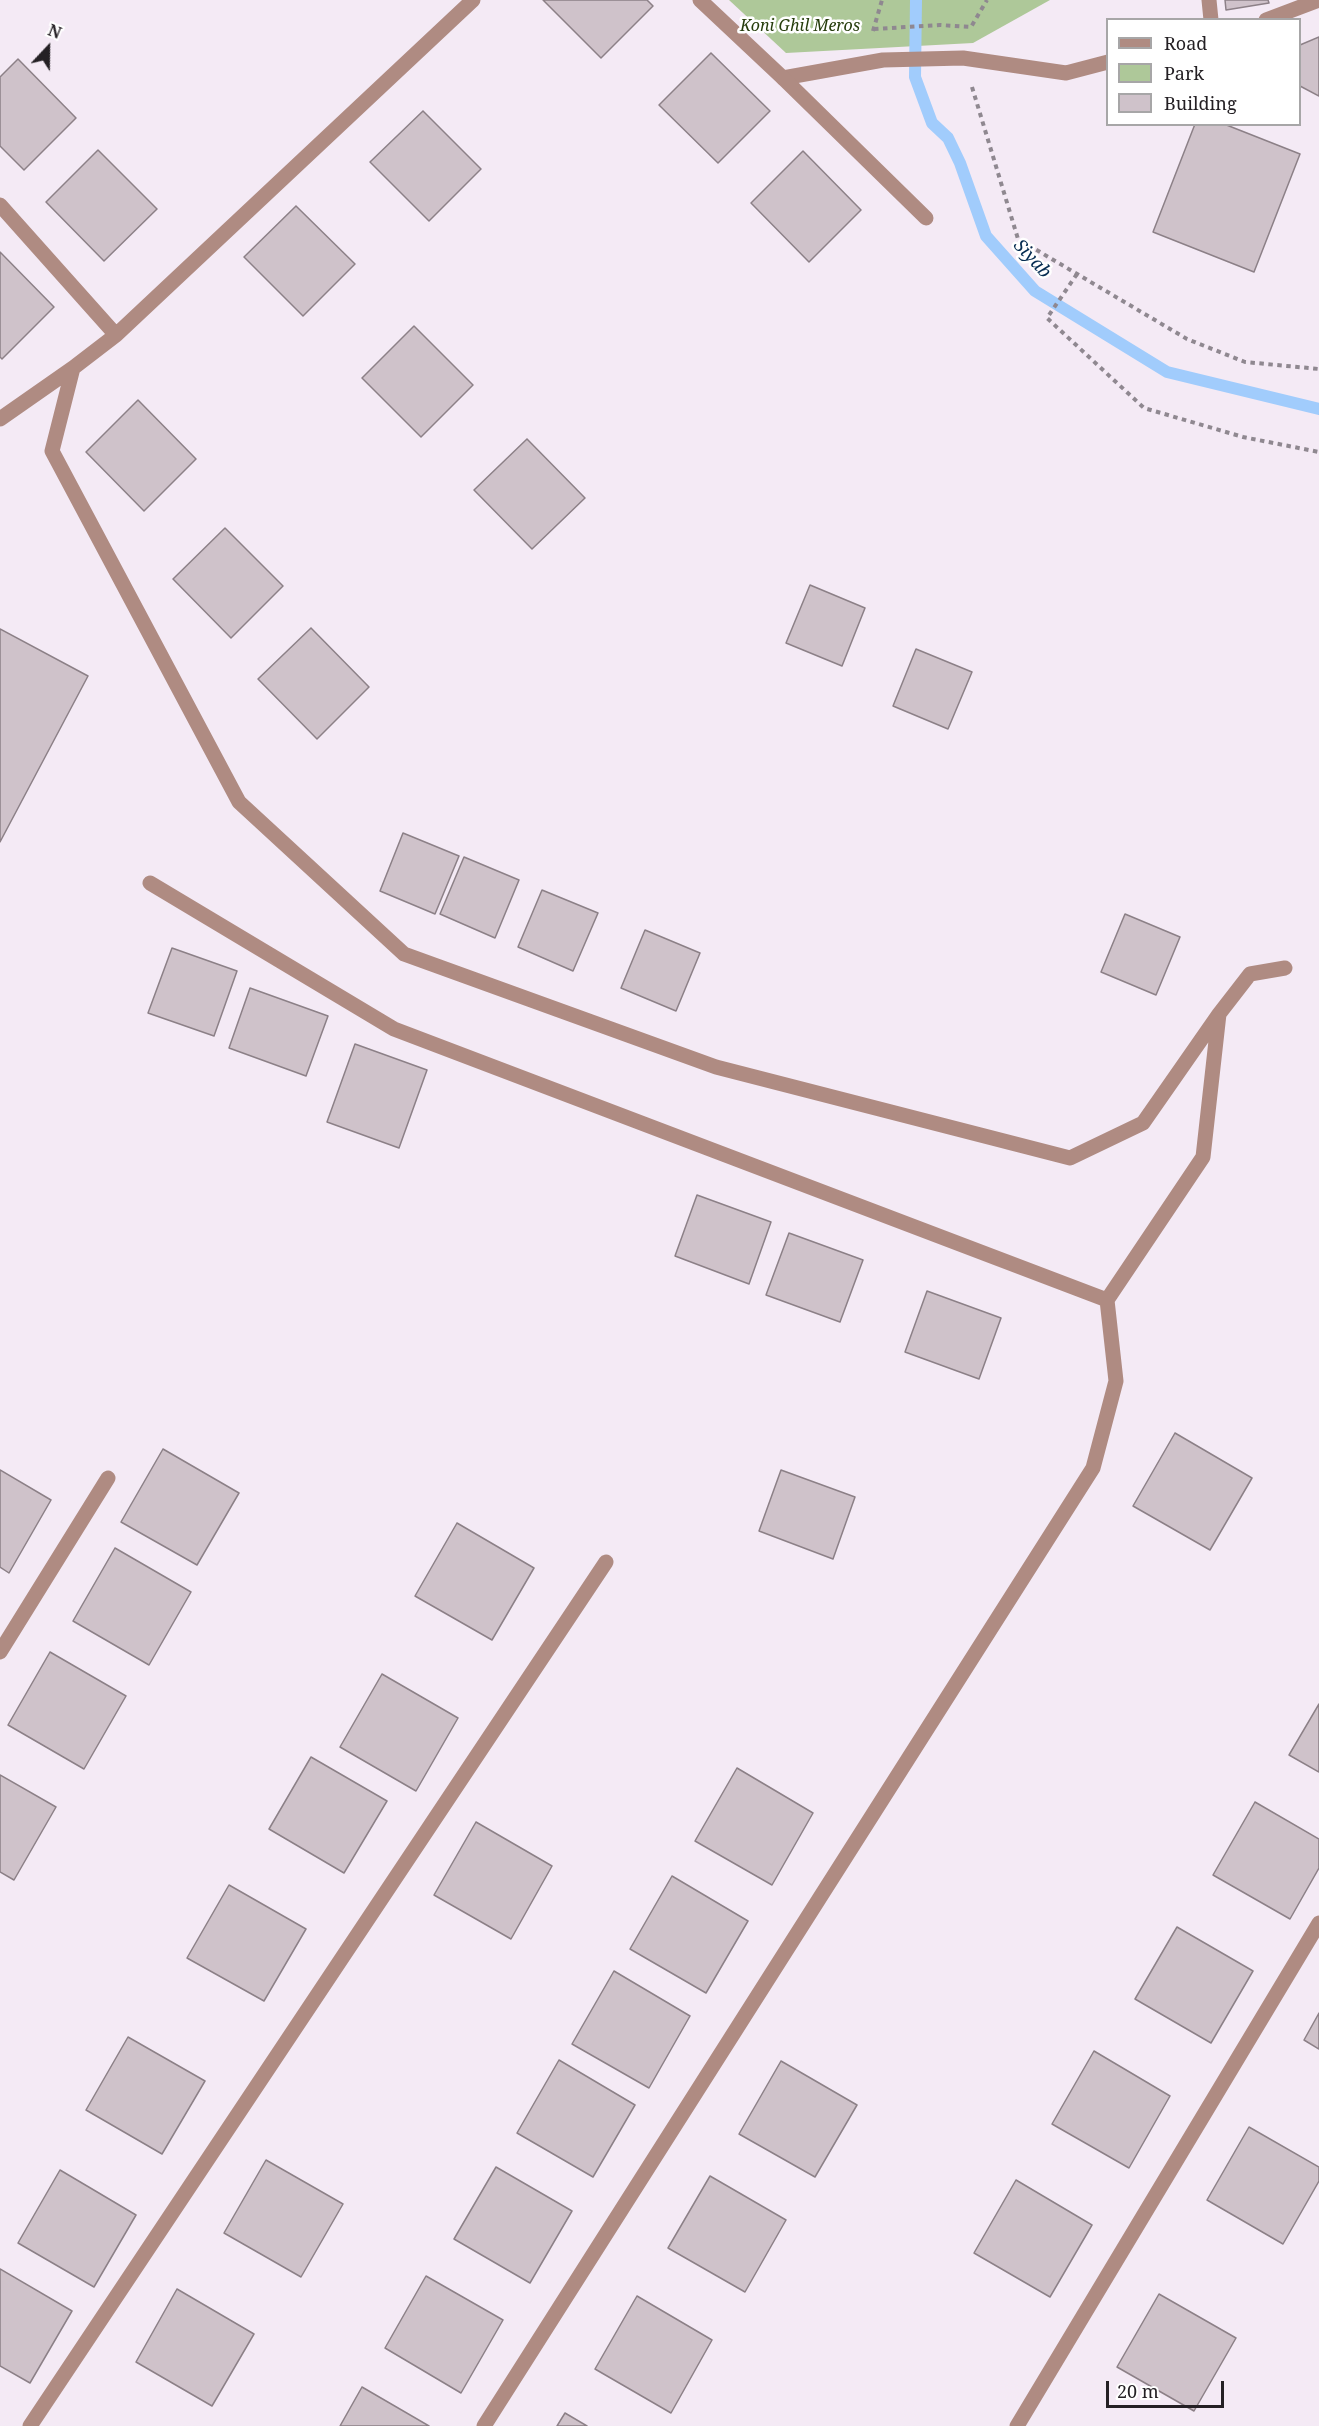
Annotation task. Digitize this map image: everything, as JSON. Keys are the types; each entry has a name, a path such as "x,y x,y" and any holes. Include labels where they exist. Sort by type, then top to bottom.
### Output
{"street":[{"path":"0,419 73,368 116,334 473,0"},
{"path":"699,0 783,78 926,218"},
{"path":"1209,0 1211,18"},
{"path":"1271,18 1319,0"},
{"path":"783,78 883,60 963,58 1066,73 1106,62"},
{"path":"0,205 116,334"},
{"path":"73,368 52,451 239,802 404,954 716,1067 1070,1158 1143,1123 1219,1014 1250,974 1285,968"},
{"path":"150,883 394,1029 1107,1299"},
{"path":"484,2426 1093,1468 1116,1381 1107,1299 1203,1157 1219,1014"},
{"path":"0,1652 108,1478"},
{"path":"30,2426 606,1562"},
{"path":"1017,2426 1319,1923"}],"path":[{"path":"874,29 940,25 971,27 987,0"},
{"path":"963,58 1018,239 1187,339 1245,362 1319,369"},
{"path":"1077,274 1047,318 1144,408 1243,437 1319,452"}],"green space":[{"name":"Koni Ghil Meros","path":"729,0 1050,0 973,43 786,53"}],"building":[{"path":"543,0 647,0 653,6 601,58"},
{"path":"1225,0 1268,0 1269,3 1226,10"},
{"path":"1319,37 1319,96 1301,87 1301,45"},
{"path":"711,53 770,111 718,163 659,105"},
{"path":"18,59 76,118 24,170 0,146 0,77"},
{"path":"423,111 481,169 429,221 370,162"},
{"path":"1194,126 1229,126 1300,154 1254,272 1153,232"},
{"path":"98,150 157,209 104,261 46,202"},
{"path":"803,151 861,210 809,262 751,203"},
{"path":"296,206 355,264 303,316 244,257"},
{"path":"0,252 54,307 2,359 0,357"},
{"path":"414,326 473,385 421,437 362,378"},
{"path":"138,400 196,459 144,511 86,452"},
{"path":"527,439 585,498 532,549 474,490"},
{"path":"225,528 283,586 231,638 173,579"},
{"path":"810,585 865,608 842,666 786,643"},
{"path":"311,628 369,687 317,739 258,679"},
{"path":"0,629 88,676 0,842"},
{"path":"916,649 972,672 948,729 893,706"},
{"path":"403,833 459,856 435,914 380,891"},
{"path":"464,857 519,880 495,938 440,914"},
{"path":"542,890 598,913 573,971 518,947"},
{"path":"1125,914 1180,937 1156,995 1101,972"},
{"path":"645,930 700,953 676,1011 621,988"},
{"path":"172,948 237,971 214,1036 148,1013"},
{"path":"250,988 328,1016 306,1076 229,1048"},
{"path":"355,1044 427,1070 399,1148 327,1122"},
{"path":"697,1195 771,1222 749,1284 675,1256"},
{"path":"789,1233 863,1260 840,1322 766,1295"},
{"path":"927,1291 1001,1318 979,1379 905,1352"},
{"path":"1175,1433 1252,1478 1210,1550 1133,1506"},
{"path":"163,1449 239,1493 197,1565 121,1522"},
{"path":"0,1470 51,1500 9,1573 0,1567"},
{"path":"781,1470 855,1497 833,1559 759,1531"},
{"path":"457,1523 534,1568 492,1640 415,1596"},
{"path":"115,1548 191,1592 149,1665 73,1621"},
{"path":"50,1652 126,1696 84,1769 8,1725"},
{"path":"382,1674 458,1718 416,1791 340,1747"},
{"path":"1319,1704 1319,1772 1289,1755"},
{"path":"311,1757 387,1801 344,1873 269,1829"},
{"path":"737,1768 813,1813 772,1885 695,1841"},
{"path":"0,1775 56,1807 14,1880 0,1872"},
{"path":"1255,1802 1319,1839 1319,1868 1290,1919 1213,1875"},
{"path":"476,1822 552,1866 511,1939 434,1895"},
{"path":"672,1876 748,1921 706,1993 630,1949"},
{"path":"229,1885 306,1929 264,2001 187,1958"},
{"path":"1177,1927 1253,1971 1211,2043 1135,1999"},
{"path":"614,1971 690,2016 649,2088 572,2044"},
{"path":"1319,2013 1319,2049 1304,2040"},
{"path":"128,2037 205,2081 162,2154 86,2110"},
{"path":"1094,2051 1170,2096 1129,2168 1052,2124"},
{"path":"559,2060 635,2105 593,2177 517,2133"},
{"path":"781,2061 857,2105 815,2177 739,2134"},
{"path":"1249,2127 1319,2167 1319,2181 1283,2244 1207,2200"},
{"path":"266,2160 343,2204 301,2277 224,2233"},
{"path":"496,2167 572,2211 530,2283 454,2239"},
{"path":"60,2170 136,2215 94,2287 18,2243"},
{"path":"710,2176 786,2220 745,2292 668,2248"},
{"path":"1016,2180 1092,2225 1050,2297 974,2253"},
{"path":"0,2269 72,2311 30,2383 0,2366"},
{"path":"426,2276 503,2320 461,2393 385,2348"},
{"path":"177,2289 254,2334 212,2406 136,2362"},
{"path":"1159,2294 1236,2338 1194,2411 1117,2367"},
{"path":"637,2296 712,2340 671,2413 595,2369"},
{"path":"362,2387 429,2426 340,2426"},
{"path":"565,2413 587,2426 557,2426"}],"waterway":[{"name":"Siyab","path":"916,0 915,77 932,123 948,138 960,163 986,236 1035,291 1167,372 1319,409"}]}
